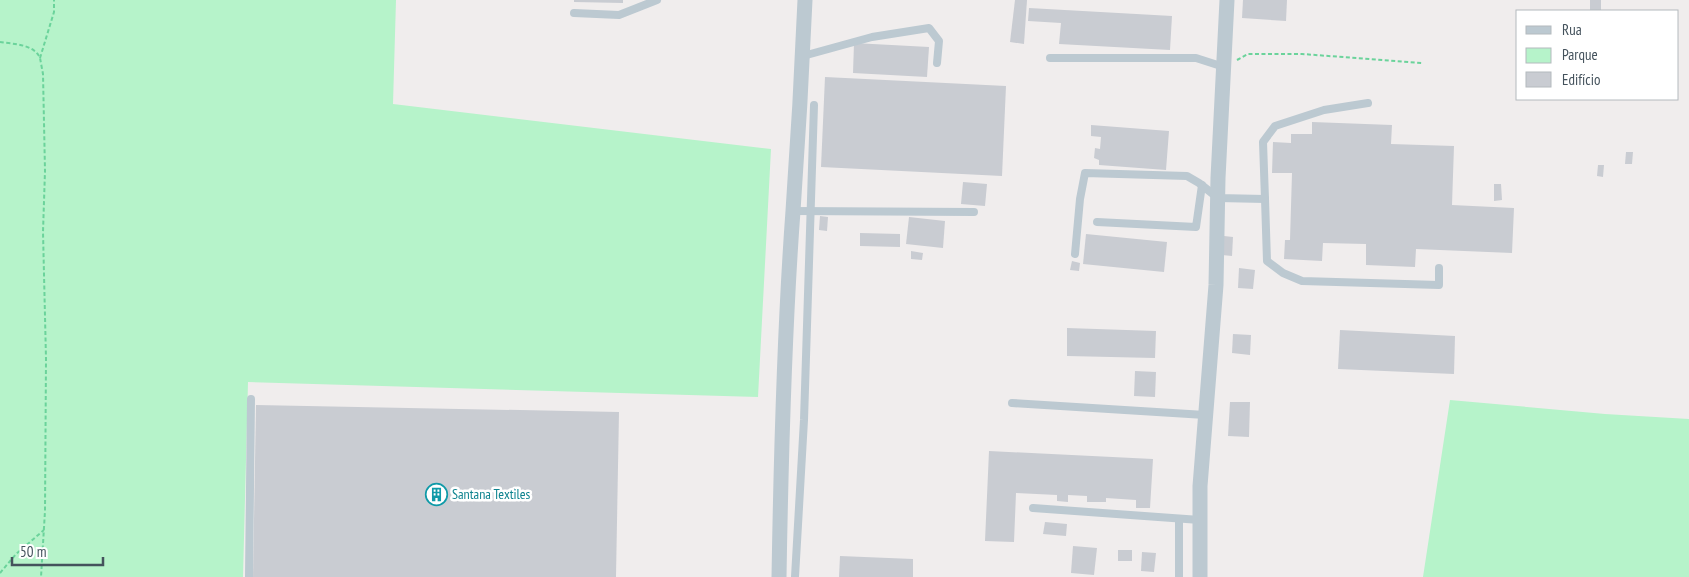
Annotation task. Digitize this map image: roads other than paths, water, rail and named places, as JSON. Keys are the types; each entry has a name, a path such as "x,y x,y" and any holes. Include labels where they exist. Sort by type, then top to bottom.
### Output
{"street":[{"path":"1200,577 1200,486 1216,285 1227,0"},
{"path":"779,577 781,467 793,211 798,157 803,2"}],"lane":[{"path":"574,13 618,15 657,0"},
{"path":"802,56 872,37 929,28 939,40 937,63"},
{"path":"1050,58 1196,58 1224,67"},
{"path":"1368,103 1324,110 1275,126 1264,142 1267,261 1283,273 1302,281 1439,285 1440,268"},
{"path":"795,577 804,420 814,105"},
{"path":"1075,254 1080,199 1085,173 1187,176 1218,198 1265,198"},
{"path":"1097,222 1196,227 1202,185"},
{"path":"793,211 974,212"},
{"path":"249,577 250,399"},
{"path":"1012,404 1205,415"},
{"path":"1033,508 1200,520"},
{"path":"1179,519 1179,577"}],"place":[{"name":"Santana Textiles","path":"436,494"}]}
